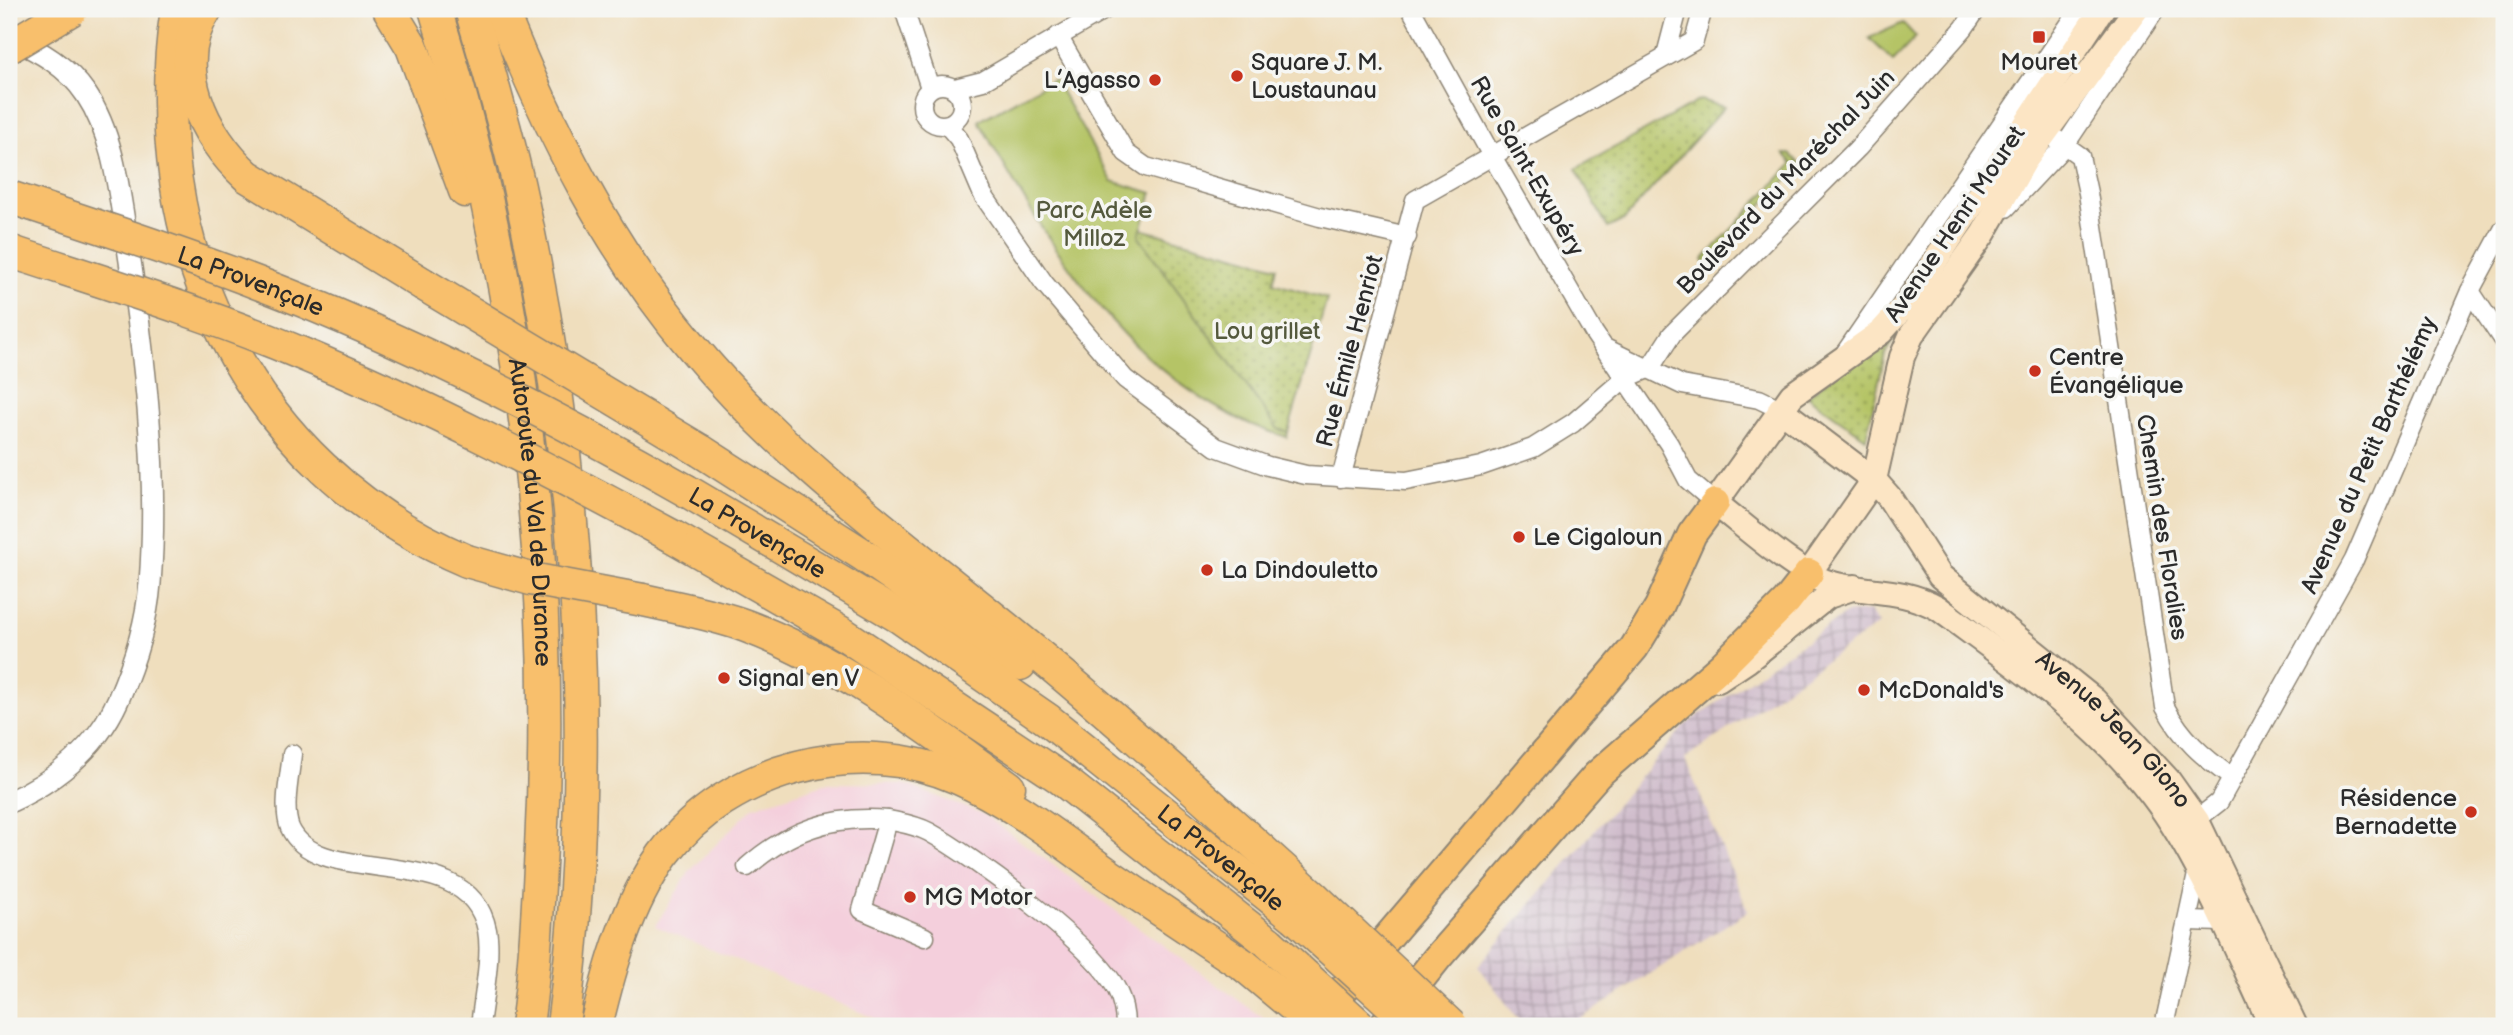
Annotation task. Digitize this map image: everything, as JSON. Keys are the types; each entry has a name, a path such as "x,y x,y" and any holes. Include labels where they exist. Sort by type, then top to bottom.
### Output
{"highway":[{"path":"9,47 72,9"},
{"path":"177,9 171,44 169,114 176,176 196,267 235,357 254,391 280,425 341,485 417,538 467,561 544,582 643,600 745,626 783,642 850,678 943,739 1126,870 1317,1026"},
{"path":"206,9 194,38 192,83 201,118 228,159 247,176 701,451 865,556 1085,709 1304,907 1451,1026"},
{"path":"389,9 412,47 448,141 468,201 487,285 545,716"},
{"name":"Autoroute du Val de Durance","path":"435,9 485,197 522,397 535,509 545,716 538,900 527,1026"},
{"name":"Autoroute du Val de Durance","path":"471,9 519,186 535,267 555,379 573,541 579,645 580,752 577,861 563,1026"},
{"path":"501,9 527,73 565,153 600,215 692,348 745,406 842,495 1096,702 1304,907"},
{"name":"La Provençale","path":"9,197 179,253 318,307 471,375 687,491 901,618 1047,720 1304,907 1415,1026"},
{"name":"La Provençale","path":"9,251 171,304 299,352 491,439 672,536 845,635 1059,777 1269,943 1360,1026"},
{"path":"1311,1026 1634,648 1659,607 1692,534 1715,503"},
{"path":"1383,1026 1438,957 1597,775 1722,666 1787,601 1809,573"},
{"path":"596,1026 629,918 645,883 682,832 732,794 761,779 812,764 837,761 904,763 958,778 1021,813 1245,966"}],"main road":[{"name":"Avenue Henri Mouret","path":"1715,503 1792,395 1843,356 1881,332 2046,131 2102,9"},
{"name":"Avenue Henri Mouret","path":"1874,480 1902,357 1911,336 1983,234 2024,162 2136,9"},
{"name":"Avenue Jean Giono","path":"1780,409 1874,480 1889,497 1940,576 2094,700 2168,780 2295,1026"},
{"path":"1809,573 1874,480"},
{"name":"Avenue Jean Giono","path":"1715,503 1809,573 1828,582 1916,596 1938,608 2078,715 2152,794 2193,828 2198,872 2273,1026"},
{"path":"1684,698 1748,660 1828,596 1855,587"}],"street":[{"path":"904,9 930,88"},
{"path":"983,81 956,116 931,122 922,109 925,94 930,88 947,85 955,88 983,81 1106,9"},
{"name":"Rue Saint-Exupéry","path":"1411,9 1492,156 1603,347 1668,443 1688,480 1715,503"},
{"path":"1666,55 1678,9"},
{"name":"Rue Émile Henriot","path":"1341,478 1415,200 1694,41 1703,9"},
{"name":"Boulevard du Maréchal Juin","path":"1650,368 1672,334 1858,148 1964,28 1977,9"},
{"path":"1843,356 2080,9"},
{"name":"Avenue Henri Mouret","path":"2046,131 2156,9"},
{"path":"1058,36 1126,153 1146,167 1320,217 1407,237"},
{"path":"9,37 33,48 69,73 86,94 101,123 117,183 140,327 152,518 150,584 143,628 117,702 96,738 68,767 32,791 9,802"},
{"path":"955,88 959,139 983,195 1044,283 1125,379 1216,447 1268,466 1306,475 1406,481 1446,476 1533,448 1573,423 1623,379 1650,368"},
{"name":"Chemin des Floralies","path":"2046,131 2080,156 2088,193 2165,707 2178,732 2192,748 2231,777"},
{"name":"Avenue du Petit Barthélémy","path":"2193,828 2219,802 2354,560 2470,291 2504,228"},
{"path":"2470,291 2504,342"},
{"path":"1603,347 1682,385 1759,399 1780,409"},
{"path":"292,754 288,806 290,827 302,846 334,858 435,877 463,888 478,906 487,931 480,1026"},
{"path":"747,867 764,852 807,827 843,819 888,820 926,831 1037,909 1100,967 1116,987 1124,1004 1125,1026"},
{"path":"888,820 862,910 925,937"},
{"path":"2164,1026 2198,872"},
{"path":"2188,920 2222,922"}],"shaded area":[{"path":"1869,611 1879,624 1685,759 1748,911 1569,1026 1523,1026 1478,966 1686,724 1847,613"},
{"path":"827,783 904,784 983,814 1267,1021 1263,1026 893,1026 655,926 690,871 753,807"}],"green space":[{"path":"1903,23 1916,37 1893,61 1869,38"},
{"name":"Parc Adèle Milloz","path":"1054,79 1112,181 1152,193 1139,237 1278,429 1288,432 1287,437 1234,417 1186,388 1143,352 1104,311 1068,266 1036,218 979,121"},
{"path":"1700,100 1724,107 1624,220 1608,228 1576,169"},
{"path":"1784,154 1790,154 1801,164 1706,264 1703,260 1793,163"},
{"name":"Lou grillet","path":"1141,229 1277,267 1273,283 1327,299 1288,432 1278,429 1139,237"},
{"path":"1901,324 1885,354 1866,438 1807,396"}],"place":[{"name":"Mouret","path":"2039,37"},
{"name":"Square J. M. Loustaunau","path":"1237,76"},
{"name":"L’Agasso","path":"1155,80"},
{"name":"Centre Évangélique","path":"2035,371"},
{"name":"Le Cigaloun","path":"1519,537"},
{"name":"La Dindouletto","path":"1207,570"},
{"name":"Signal en V","path":"724,678"},
{"name":"McDonald's","path":"1864,690"},
{"name":"Résidence Bernadette","path":"2471,812"},
{"name":"MG Motor","path":"910,897"}]}
